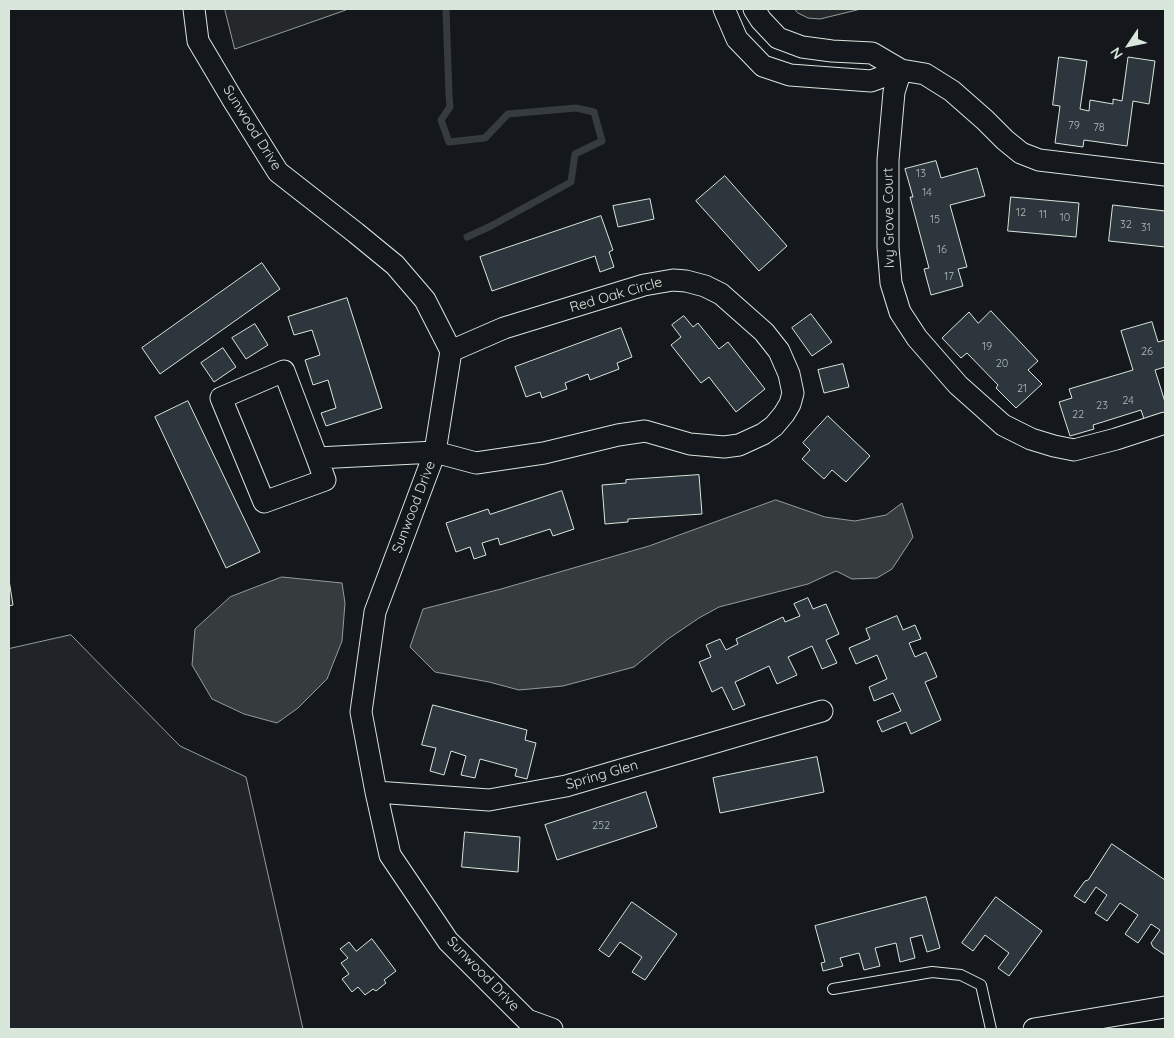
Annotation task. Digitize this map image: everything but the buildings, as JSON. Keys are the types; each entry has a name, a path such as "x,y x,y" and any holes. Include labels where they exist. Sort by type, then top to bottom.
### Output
{"street":[{"name":"Sunwood Drive","path":"194,9 198,41 278,172 395,265 424,300 451,351 435,452 374,612 361,712 390,855 448,941 527,1020 552,1029"},
{"path":"724,9 737,39 763,66 790,75 871,81 901,70"},
{"path":"754,9 761,20 778,38 802,47 872,53 901,70 925,74 952,91 1021,153 1039,160 1165,175"},
{"name":"Ivy Grove Court","path":"901,70 894,92 888,160 888,247 891,283 900,312 917,338 958,385 1003,425 1032,439 1074,450 1165,423"},
{"name":"Red Oak Circle","path":"317,458 435,452 476,463 544,453 618,435 645,431 690,444 724,447 739,445 763,434 774,426 790,404 793,394 789,374 779,351 764,332 721,294 705,286 686,281 673,280 644,285 504,328 451,351"},
{"path":"284,371 317,458 325,480 264,502 221,398 284,371"},
{"name":"Spring Glen","path":"376,792 489,800 566,786 822,711"},
{"path":"1034,1029 1165,1007"}],"lane":[{"path":"834,989 932,972 961,975 981,985 991,1029"}],"shaded area":[{"path":"225,9 345,9 346,10 235,49"},
{"path":"795,9 861,9 820,19 808,18 798,13"},
{"path":"776,500 825,517 855,521 886,515 902,503 913,537 892,569 877,578 852,579 836,571 808,584 719,607 668,639 634,667 563,686 519,690 489,682 435,672 410,647 423,609 501,589 649,546"},
{"path":"282,577 342,583 345,603 342,641 327,679 298,708 277,723 244,714 212,699 192,665 195,629 230,597"},
{"path":"71,635 180,746 246,777 303,1029 9,1029 9,649"}],"waterway":[{"path":"446,9 450,107 441,120 449,142 485,138 508,114 576,108 594,112 602,141 575,154 571,182 467,237"}]}
